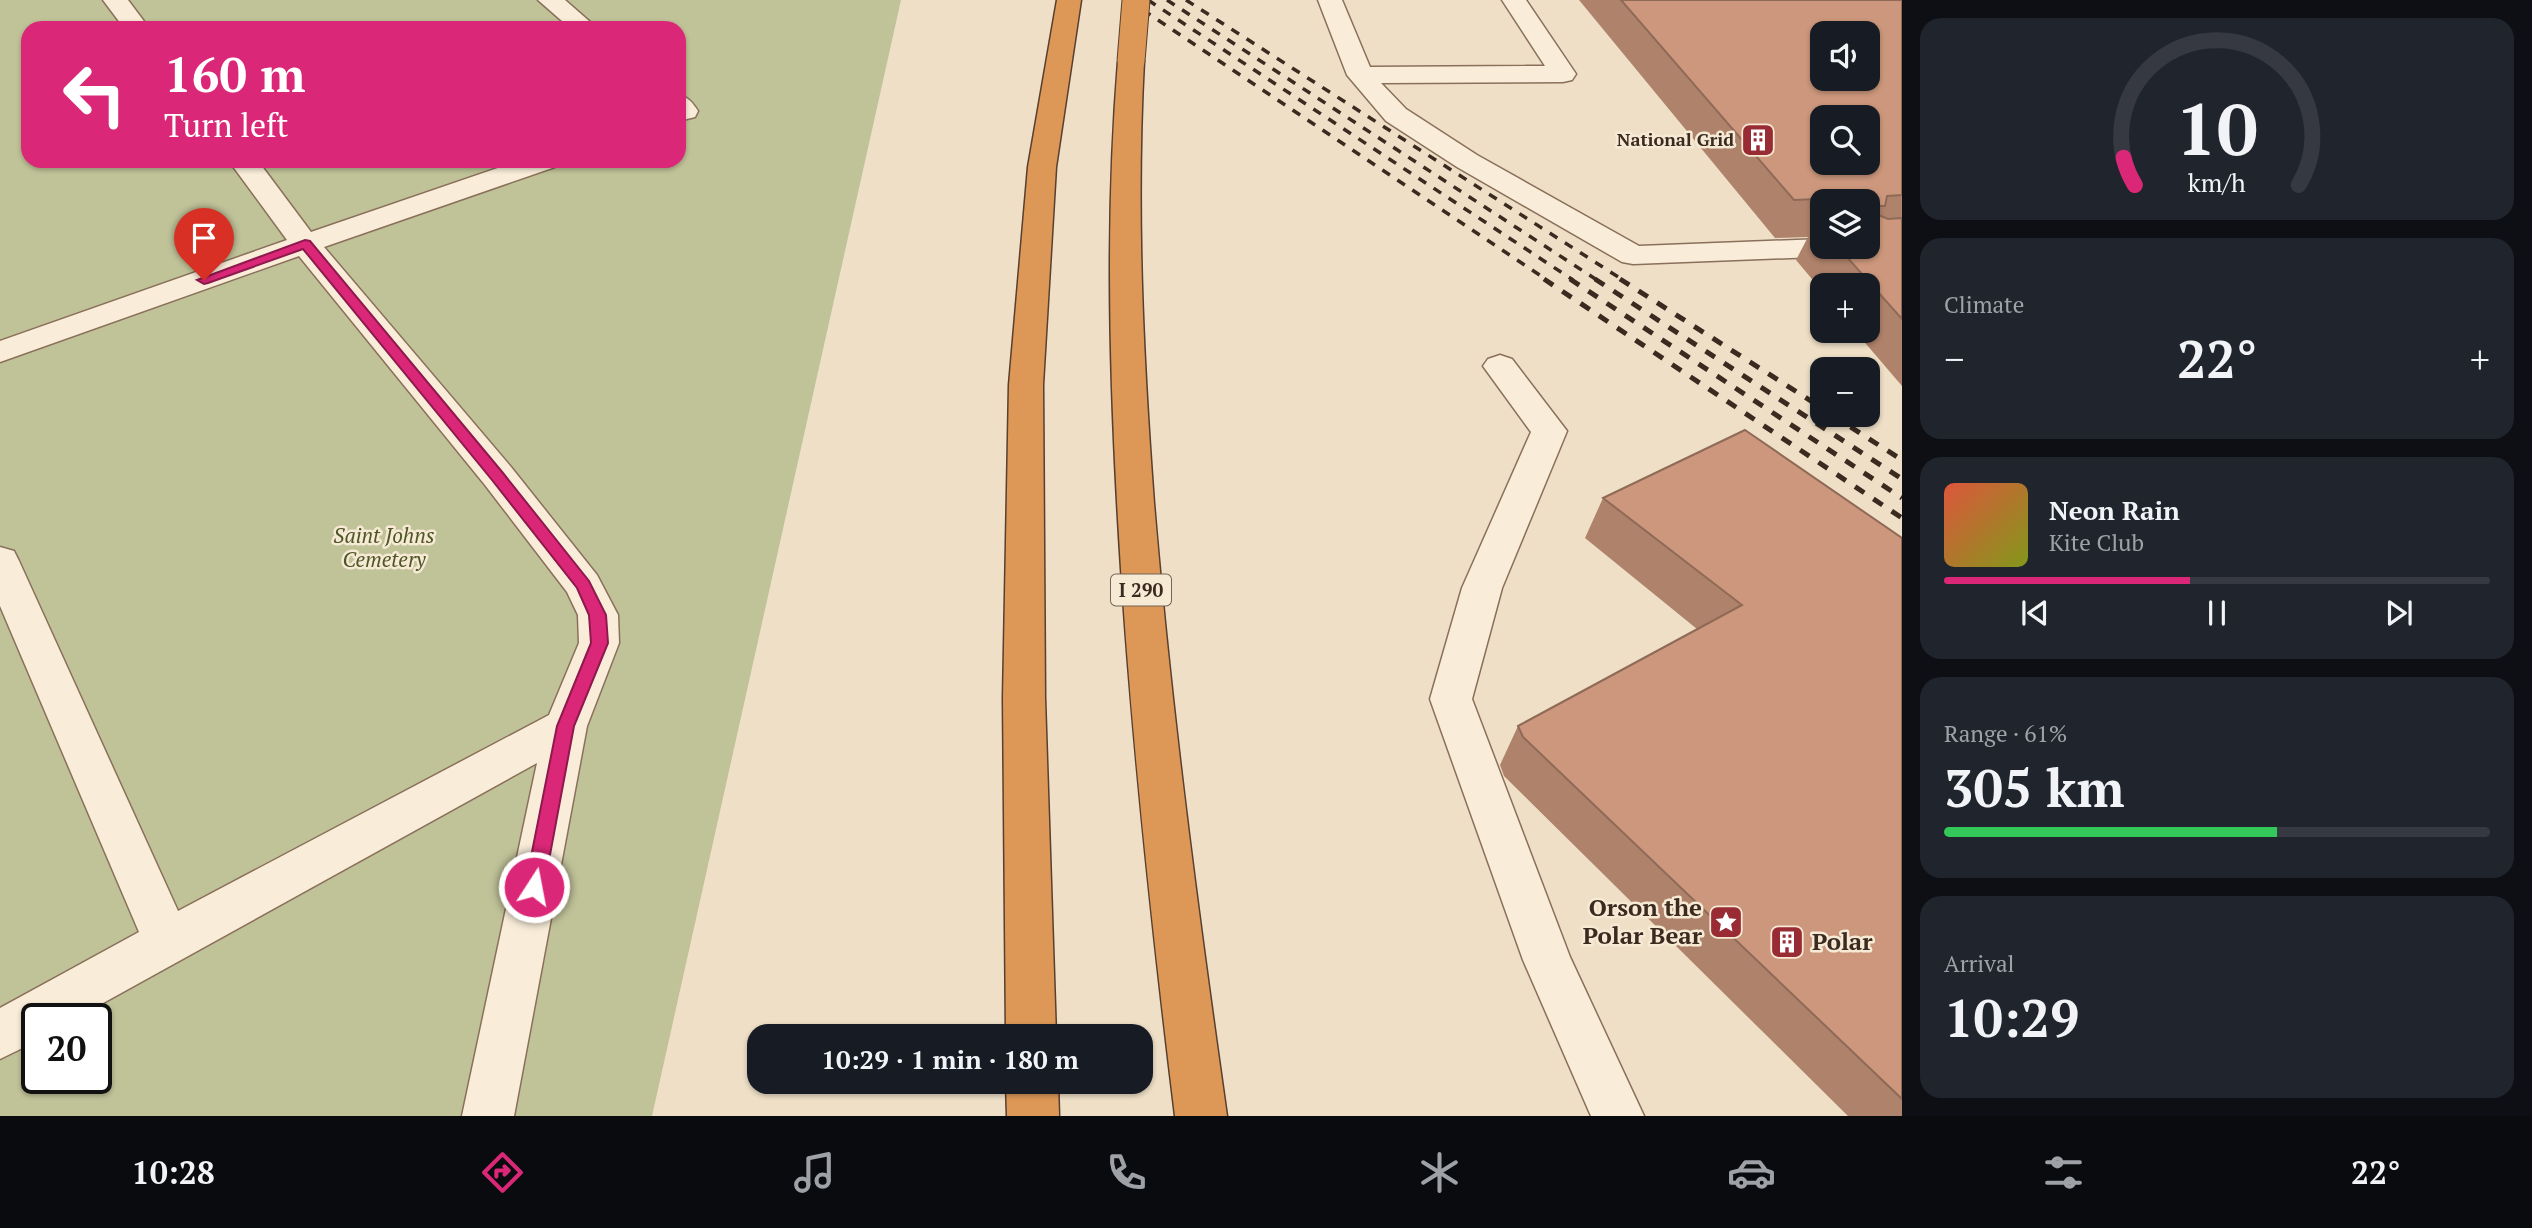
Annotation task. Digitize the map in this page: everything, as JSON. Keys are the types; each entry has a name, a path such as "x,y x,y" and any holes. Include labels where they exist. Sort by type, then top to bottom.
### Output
{"highway":[{"name":"I 290","path":"1136,0 1126,124 1127,363 1142,614 1201,1116"},
{"path":"1031,1024 1024,698 1027,386 1042,167 1068,7"},
{"path":"1032,1094 1033,1116"}],"lane":[{"path":"115,0 132,21"},
{"path":"550,0 576,21"},
{"path":"1330,0 1360,75 1396,115 1466,161 1633,255 1810,248"},
{"path":"1360,75 1563,74 1514,0"},
{"path":"248,168 305,244 498,476 583,586 598,615 599,643 566,726 488,1116"},
{"path":"0,352 525,168"},
{"path":"1500,366 1549,431 1482,588 1451,699 1547,960 1618,1116"},
{"path":"0,561 167,941"},
{"path":"0,1035 167,941 566,726"}],"green space":[{"name":"Saint Johns Cemetery","path":"0,0 901,0 652,1116 0,1116"}],"building":[{"path":"1621,0 1902,0 1902,195 1887,196 1885,206 1880,206 1880,189 1810,189 1810,199 1794,200"},
{"path":"1880,216 1888,219 1902,218 1902,319 1880,294 1880,273 1861,273 1849,259 1880,259"},
{"name":"Polar","path":"1745,430 1902,538 1902,1099 1523,737 1518,726 1742,605 1603,498"}],"railway":[{"path":"1128,0 1547,280"},
{"path":"1148,0 1573,280"},
{"path":"1167,0 1597,280"},
{"path":"1186,0 1623,280"},
{"path":"1544,279 1902,518"},
{"path":"1570,279 1902,498"},
{"path":"1595,279 1902,479"},
{"path":"1620,279 1810,400"},
{"path":"1851,427 1902,460"}],"place":[{"name":"National Grid","path":"1758,140"},
{"name":"Orson the Polar Bear","path":"1726,922"},
{"name":"Polar","path":"1787,942"}],"route":[{"path":"204,280 305,244 498,476 583,586 598,615 599,643 566,726 534,887"}]}
